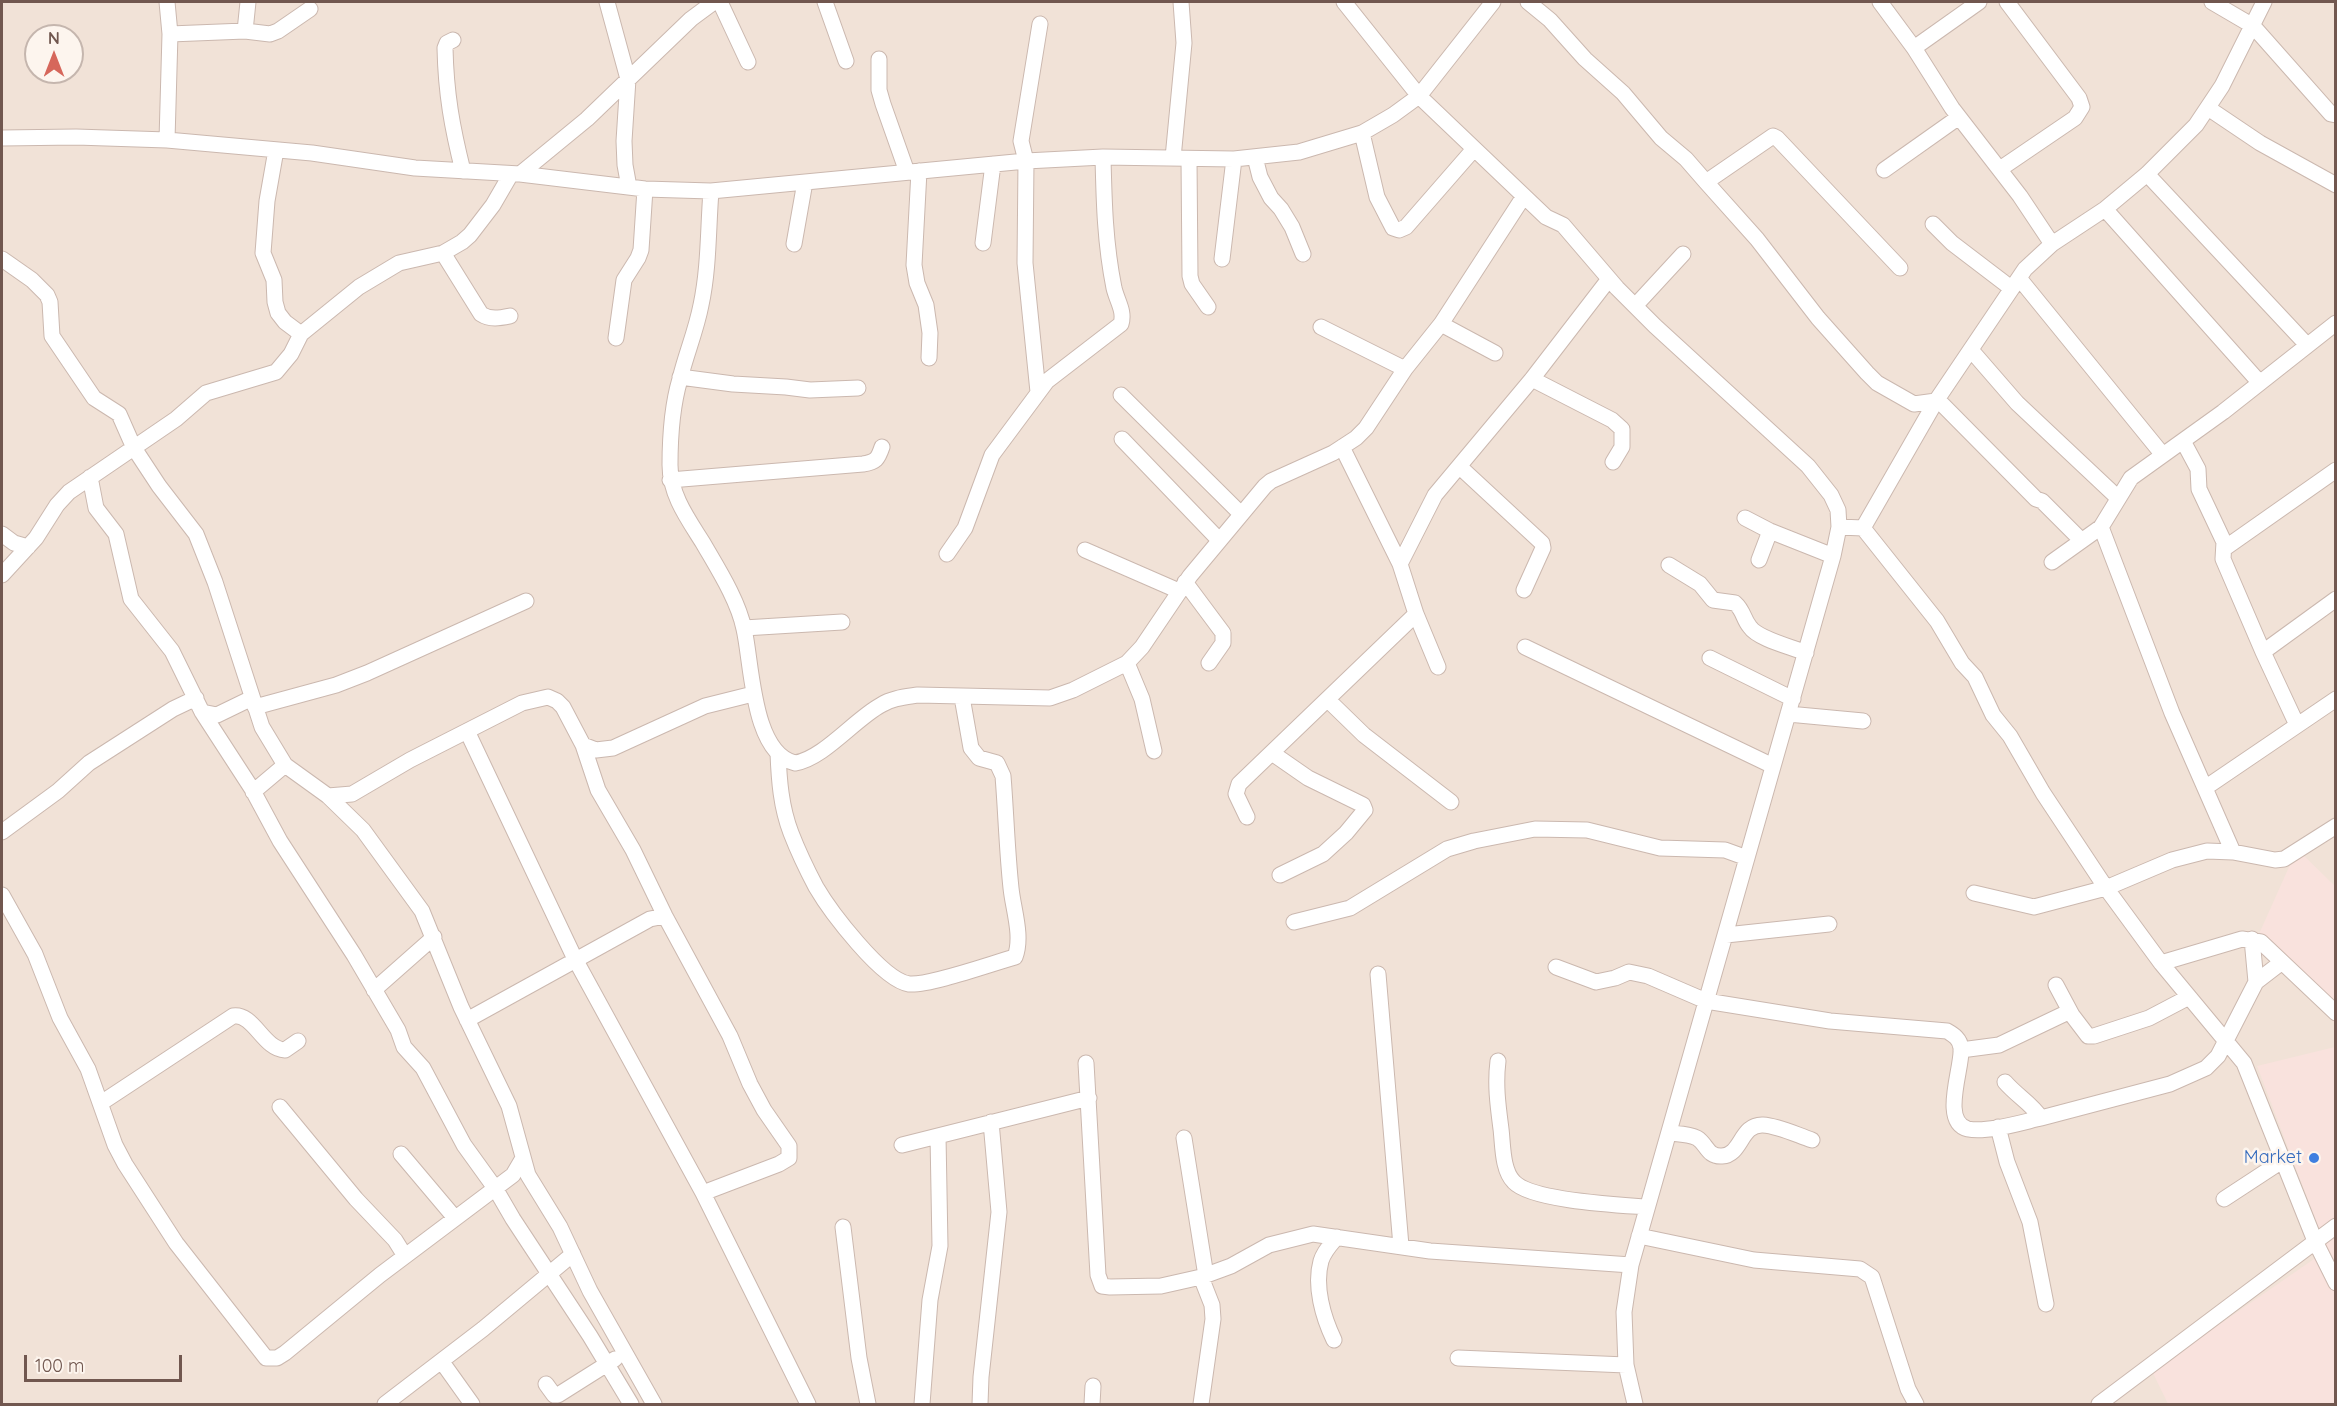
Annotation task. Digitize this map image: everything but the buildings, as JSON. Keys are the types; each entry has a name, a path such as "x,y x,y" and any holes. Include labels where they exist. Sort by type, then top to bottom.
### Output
{"street":[{"path":"167,2 170,34 167,140"},
{"path":"245,31 248,2"},
{"path":"607,2 628,80 624,141 628,187"},
{"path":"2,575 17,556 28,548 57,505 69,492 176,419 206,393 276,372 291,354 301,334 359,287 386,270 409,260 444,253 470,235 501,191 509,174 587,119 691,19 714,2"},
{"path":"720,2 748,62"},
{"path":"825,2 846,61"},
{"path":"1173,158 1184,43 1180,2"},
{"path":"1344,2 1419,96 1546,217 1563,225 1635,306 1808,466 1835,502 1839,527 1833,556 1631,1265 1624,1312 1626,1365 1635,1404"},
{"path":"2,138 76,137 167,140 276,150 414,168 509,174 645,189 711,192 1026,160 1103,156 1234,159 1299,152 1362,132 1393,116 1419,96 1493,2"},
{"path":"1528,2 1550,20 1585,59 1623,93 1661,138 1686,159 1757,239 1818,318 1877,383 1914,404 1937,400"},
{"path":"1881,2 1959,117 2000,169 2052,244"},
{"path":"1914,48 1979,2"},
{"path":"2000,169 2075,118 2082,107 2079,98 2007,2"},
{"path":"2212,2 2253,26 2331,114 2336,115"},
{"path":"1863,528 1937,400 2027,266 2052,244 2105,209 2147,174 2196,124 2208,108 2264,2"},
{"path":"170,34 245,31 275,33 310,9"},
{"path":"1038,392 1025,263 1026,160 1021,141 1040,24"},
{"path":"453,40 447,43 445,48 447,89 450,116 463,171"},
{"path":"879,59 879,90 883,104 913,172 914,265 917,283 926,305 930,333 930,358"},
{"path":"2208,108 2260,143 2336,185"},
{"path":"1884,170 1959,117"},
{"path":"1362,132 1377,197 1393,228 1399,230 1406,227 1474,148"},
{"path":"1706,182 1766,140 1773,136 1778,138 1900,268"},
{"path":"276,150 267,201 263,253 274,280 278,313 285,322 301,334"},
{"path":"947,554 965,528 992,454 1038,392 1047,381 1121,324 1122,311 1115,292 1105,233 1103,156"},
{"path":"1255,157 1260,177 1271,198 1281,209 1292,228 1304,254"},
{"path":"1189,159 1190,276 1192,284 1208,307"},
{"path":"1222,259 1234,159"},
{"path":"983,243 993,164"},
{"path":"2147,174 2307,345"},
{"path":"794,244 805,182"},
{"path":"616,338 624,279 641,250 645,189"},
{"path":"711,192 704,289 693,339 680,377 673,408 670,480 686,516 735,604 744,628 753,694 767,735 778,753 789,762 795,763 818,754 882,704 899,698 918,695 1050,698 1073,690 1127,663 1142,647 1182,587 1270,481 1341,447 1366,428 1405,369 1441,324 1524,196"},
{"path":"2105,209 2260,383"},
{"path":"1933,224 1952,243 2015,283 2163,455"},
{"path":"444,253 481,314 494,318 510,316"},
{"path":"1635,306 1683,254"},
{"path":"2,259 32,279 47,295 50,302 52,336 94,398 119,414 134,448 159,486 196,534 212,573 262,727 285,765 328,796 352,818 371,839 409,891 434,937 467,1020 509,1106 523,1158 521,1175 555,1217 590,1291 654,1404"},
{"path":"1401,564 1435,495 1532,379 1609,279"},
{"path":"2052,562 2101,526 2131,478 2260,383 2336,323"},
{"path":"1441,324 1495,353"},
{"path":"1321,327 1405,369"},
{"path":"1971,350 2017,402 2118,498"},
{"path":"680,377 810,390 858,388"},
{"path":"1532,379 1612,420 1622,429 1622,447 1613,462"},
{"path":"1121,394 1241,514"},
{"path":"1937,400 2036,499 2042,501 2081,540"},
{"path":"1914,404 1917,433"},
{"path":"1122,439 1219,540"},
{"path":"2183,441 2198,469 2199,489 2224,542 2223,559 2297,725"},
{"path":"670,480 863,464 878,459 882,447"},
{"path":"1341,447 1401,564 1416,614 1438,667"},
{"path":"1460,467 1542,543 1543,549 1524,590"},
{"path":"2224,548 2336,470"},
{"path":"90,477 96,508 116,534 131,599 171,651 280,841 354,955 399,1030 404,1047 423,1068 457,1133 495,1188 631,1404"},
{"path":"1745,518 1770,531 1833,556"},
{"path":"2101,526 2172,713 2234,852"},
{"path":"1839,527 1863,528 1937,621 1962,663 1976,677 1993,715 2010,736 2043,794 2106,888 2161,963 2241,1058 2315,1241 2336,1283"},
{"path":"1760,560 1770,531"},
{"path":"2,534 14,543 28,548"},
{"path":"1084,550 1182,587 1222,633 1223,643 1209,663"},
{"path":"1670,565 1700,584 1713,600 1735,603 1745,615 1750,629 1806,653"},
{"path":"2263,652 2336,599"},
{"path":"2,832 58,791 89,763 173,709 207,714 336,685 526,601"},
{"path":"1248,817 1238,800 1236,789 1416,614"},
{"path":"744,628 842,622"},
{"path":"1525,647 1773,766"},
{"path":"1710,658 1791,706 1863,721"},
{"path":"1127,663 1142,699 1154,751"},
{"path":"590,748 613,748 711,703 753,694"},
{"path":"328,796 352,794 410,760 522,703 548,697 557,700 590,748 590,767 598,790 633,850 658,912 730,1036 750,1084 764,1110 789,1146 789,1158 779,1164 703,1193"},
{"path":"778,753 779,791 790,832 816,887 866,953 881,968 912,984 1015,957 1018,949 1018,935 1011,890 1003,776 997,763 979,758 971,748 962,697"},
{"path":"2205,788 2336,699"},
{"path":"1328,700 1364,735 1451,802"},
{"path":"467,731 575,959 703,1193 808,1404"},
{"path":"1272,753 1308,778 1363,805 1365,810 1346,833 1323,854 1280,875"},
{"path":"253,792 285,765"},
{"path":"352,794 352,818"},
{"path":"1974,893 2034,907 2106,888 2190,855 2207,851 2284,859 2336,826"},
{"path":"1294,922 1350,908 1453,846 1535,829 1587,830 1660,848 1725,850 1747,858"},
{"path":"2,895 35,954 60,1018 88,1069 115,1145 132,1176 176,1243 266,1358 277,1359 455,1218 495,1188 521,1175"},
{"path":"467,1020 658,912"},
{"path":"1726,935 1828,924"},
{"path":"374,990 434,937"},
{"path":"2161,963 2242,939 2252,939 2261,942 2336,1012"},
{"path":"2252,939 2256,982"},
{"path":"1556,967 1596,982 1629,972 1648,976 1706,1001 1830,1021 1940,1029 1953,1035 1958,1040 1961,1050 1954,1114 1956,1120 1969,1129 1998,1127 2041,1118 2170,1084 2197,1074 2213,1063 2256,982 2282,962"},
{"path":"1378,974 1401,1246"},
{"path":"2056,985 2072,1015 2088,1036 2148,1018 2189,997"},
{"path":"1961,1050 1999,1045 2064,1014 2069,1012 2072,1015"},
{"path":"101,1103 233,1016 243,1017 275,1048 285,1050 298,1041"},
{"path":"1498,1061 1497,1098 1506,1166 1514,1183 1527,1190 1552,1196 1647,1208"},
{"path":"1086,1064 1100,1284 1110,1287 1161,1286 1204,1276 1231,1266 1269,1245 1306,1235 1337,1237 1430,1251 1631,1265"},
{"path":"2005,1082 2016,1095 2029,1102 2041,1118"},
{"path":"902,1145 1089,1098"},
{"path":"280,1107 356,1200 395,1240 405,1256"},
{"path":"980,1404 999,1212 991,1122"},
{"path":"1669,1133 1697,1138 1715,1156 1732,1152 1744,1133 1756,1126 1770,1126 1812,1140"},
{"path":"1998,1127 2007,1162 2030,1222 2046,1304"},
{"path":"922,1404 930,1300 940,1246 938,1136"},
{"path":"1184,1138 1204,1276 1212,1305 1213,1319 1201,1404"},
{"path":"400,1154 455,1218"},
{"path":"2224,1200 2282,1161"},
{"path":"2099,1404 2336,1226"},
{"path":"843,1227 859,1358 868,1404"},
{"path":"1639,1236 1754,1260 1860,1269 1872,1276 1908,1389 1916,1404"},
{"path":"1334,1340 1324,1318 1320,1286 1321,1261 1337,1237"},
{"path":"385,1404 442,1362 573,1254"},
{"path":"546,1384 554,1395 558,1395 624,1353"},
{"path":"1458,1358 1626,1365"},
{"path":"442,1362 472,1404"},
{"path":"1092,1404 1093,1386"}],"shaded area":[{"path":"2,2 2335,2 2335,1404 2,1404"},
{"path":"2297,849 2335,886 2335,1024 2259,934"},
{"name":"Market","path":"2335,1047 2335,1404 2168,1404 2152,1371 2327,1250 2257,1066"}],"place":[{"name":"Market","path":"2314,1158"}]}
